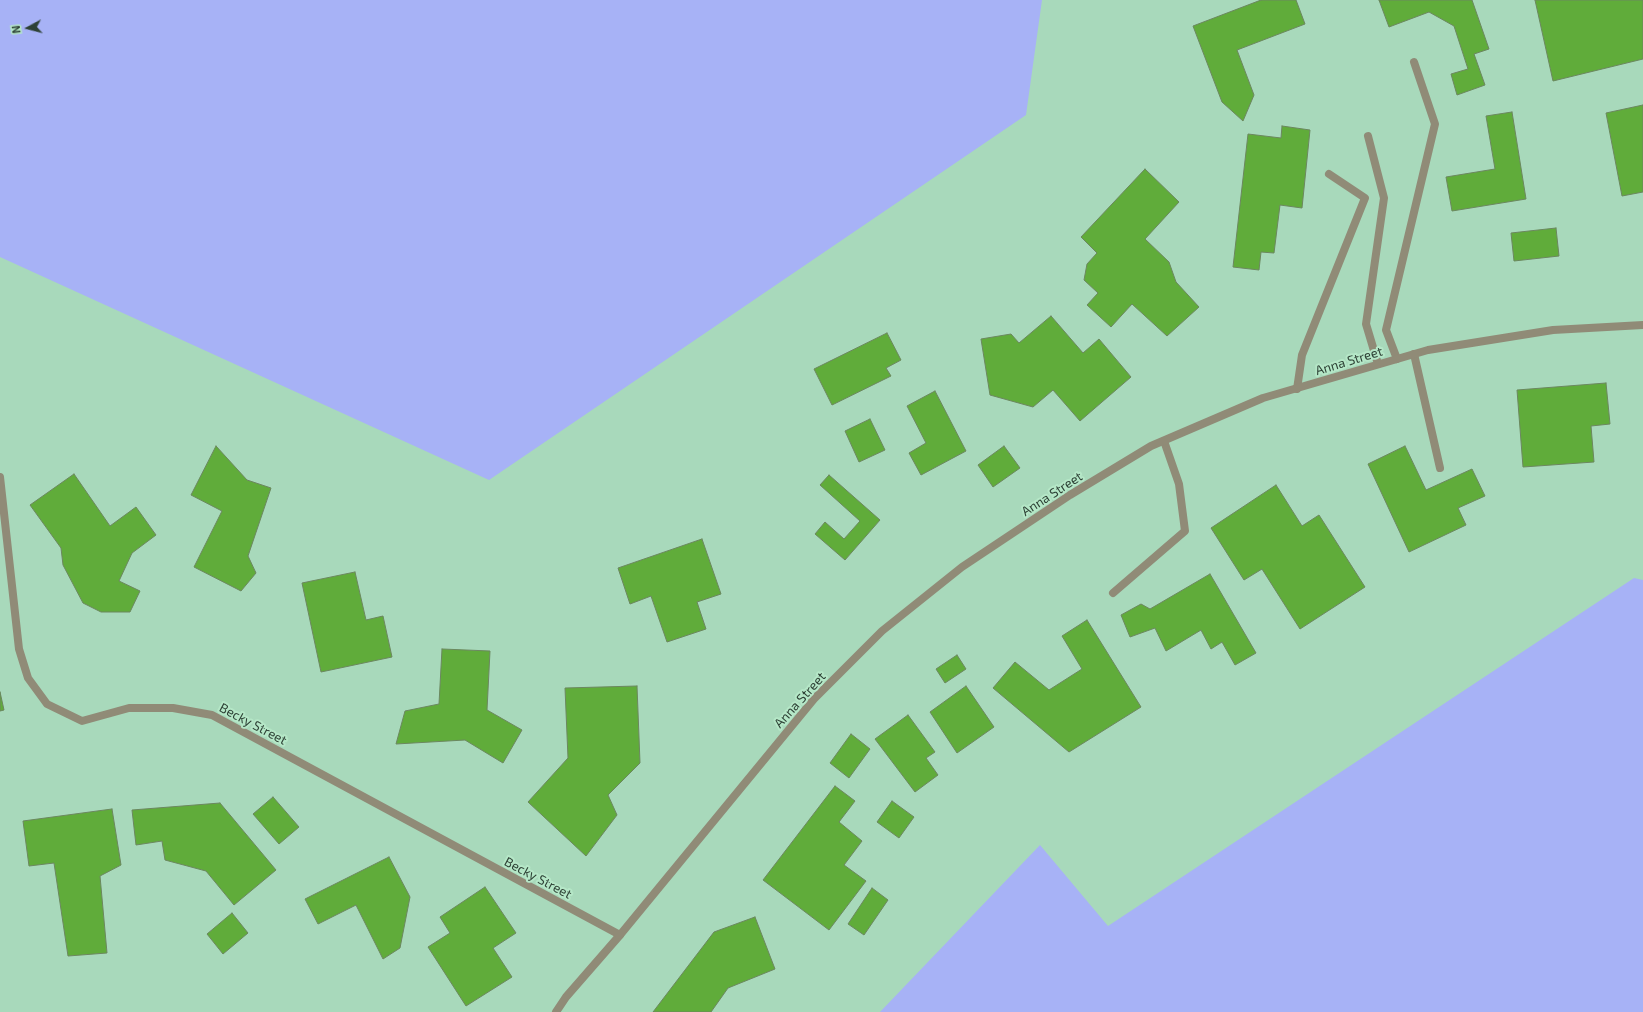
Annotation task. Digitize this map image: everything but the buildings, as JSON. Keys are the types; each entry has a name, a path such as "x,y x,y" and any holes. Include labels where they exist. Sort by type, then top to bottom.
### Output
{"street":[{"path":"1397,359 1386,330 1435,124 1414,62"},
{"path":"1368,136 1384,198 1366,324 1378,364"},
{"path":"1297,388 1302,355 1365,198 1329,174"},
{"name":"Anna Street","path":"556,1012 566,997 620,935 814,699 882,631 962,568 1070,495 1151,446 1263,398 1428,350 1553,330 1643,325"},
{"path":"1414,354 1440,468"},
{"path":"1113,593 1185,531 1179,484 1164,441"},
{"name":"Becky Street","path":"0,477 19,649 28,678 47,704 82,721 129,708 173,708 212,715 620,935"}],"shaded area":[{"path":"0,0 1042,0 1026,115 489,480 0,257"},
{"path":"1634,578 1643,580 1643,1012 880,1012 1040,845 1108,926"}]}
